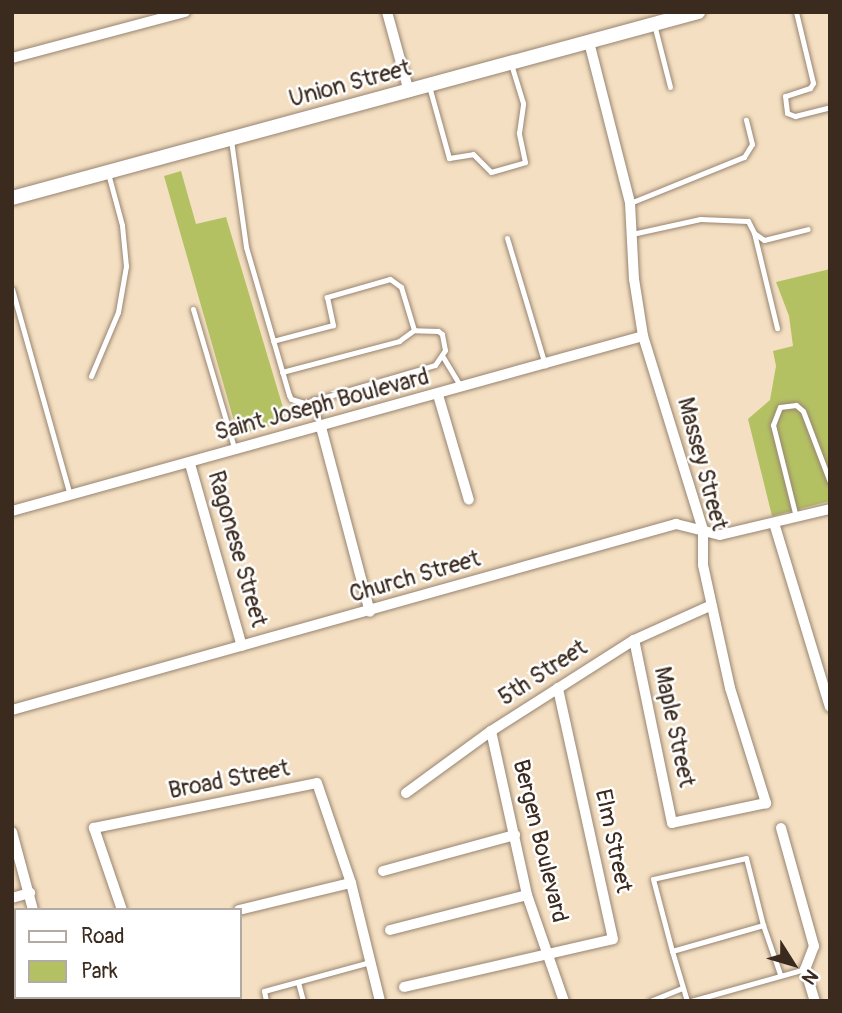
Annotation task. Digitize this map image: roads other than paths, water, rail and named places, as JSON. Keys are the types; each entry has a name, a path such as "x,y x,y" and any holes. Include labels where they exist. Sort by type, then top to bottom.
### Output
{"street":[{"path":"12,58 185,12"},
{"path":"387,12 409,92"},
{"name":"Union Street","path":"12,198 698,12"},
{"name":"Massey Street","path":"589,42 630,203 643,336 703,530 703,565 730,688 766,803 672,823"},
{"name":"Saint Joseph Boulevard","path":"12,511 190,464 643,336"},
{"path":"438,395 469,500"},
{"path":"321,427 370,612"},
{"name":"Ragonese Street","path":"190,464 242,646"},
{"name":"Church Street","path":"12,710 677,524 720,536 830,509"},
{"path":"774,523 830,708"},
{"name":"5th Street","path":"406,793 491,731 635,640 712,605"},
{"name":"Maple Street","path":"635,640 672,823"},
{"name":"Elm Street","path":"548,954 613,939 558,688"},
{"name":"Bergen Boulevard","path":"491,731 527,895 564,1001"},
{"name":"Broad Street","path":"121,908 93,828 317,783 351,883 380,1001"},
{"path":"781,828 814,946 805,969 815,1001"},
{"path":"12,832 33,908"},
{"path":"383,871 515,835"},
{"path":"242,909 351,883"},
{"path":"12,898 30,893"},
{"path":"390,930 527,895"},
{"path":"404,987 548,954"}],"lane":[{"path":"796,12 813,83 810,88 785,96 787,113 794,116 830,107"},
{"path":"654,24 670,87"},
{"path":"429,86 449,158 473,154 491,172 525,162 519,134 523,103 511,64"},
{"path":"630,203 744,157 752,144 746,120"},
{"path":"231,140 246,247 291,399 305,402 435,365 443,356"},
{"path":"91,376 118,312 126,267 122,225 108,173"},
{"path":"632,233 700,219 722,218 748,222 754,233 777,328"},
{"path":"754,233 764,240 808,229"},
{"path":"507,238 545,365"},
{"path":"274,341 333,325 327,297 384,280 396,281 401,287 414,330"},
{"path":"12,289 70,496"},
{"path":"193,309 235,451"},
{"path":"282,372 399,341 414,330 442,334 443,356 462,388"},
{"path":"314,399 321,427"},
{"path":"796,517 773,425 780,407 788,404 803,411 830,482"},
{"path":"780,974 763,925 746,858 653,879 672,951 689,1001 805,969"},
{"path":"672,951 763,925"},
{"path":"266,1001 264,991 370,962"},
{"path":"298,982 303,1001"},
{"path":"650,1001 683,988"}]}
